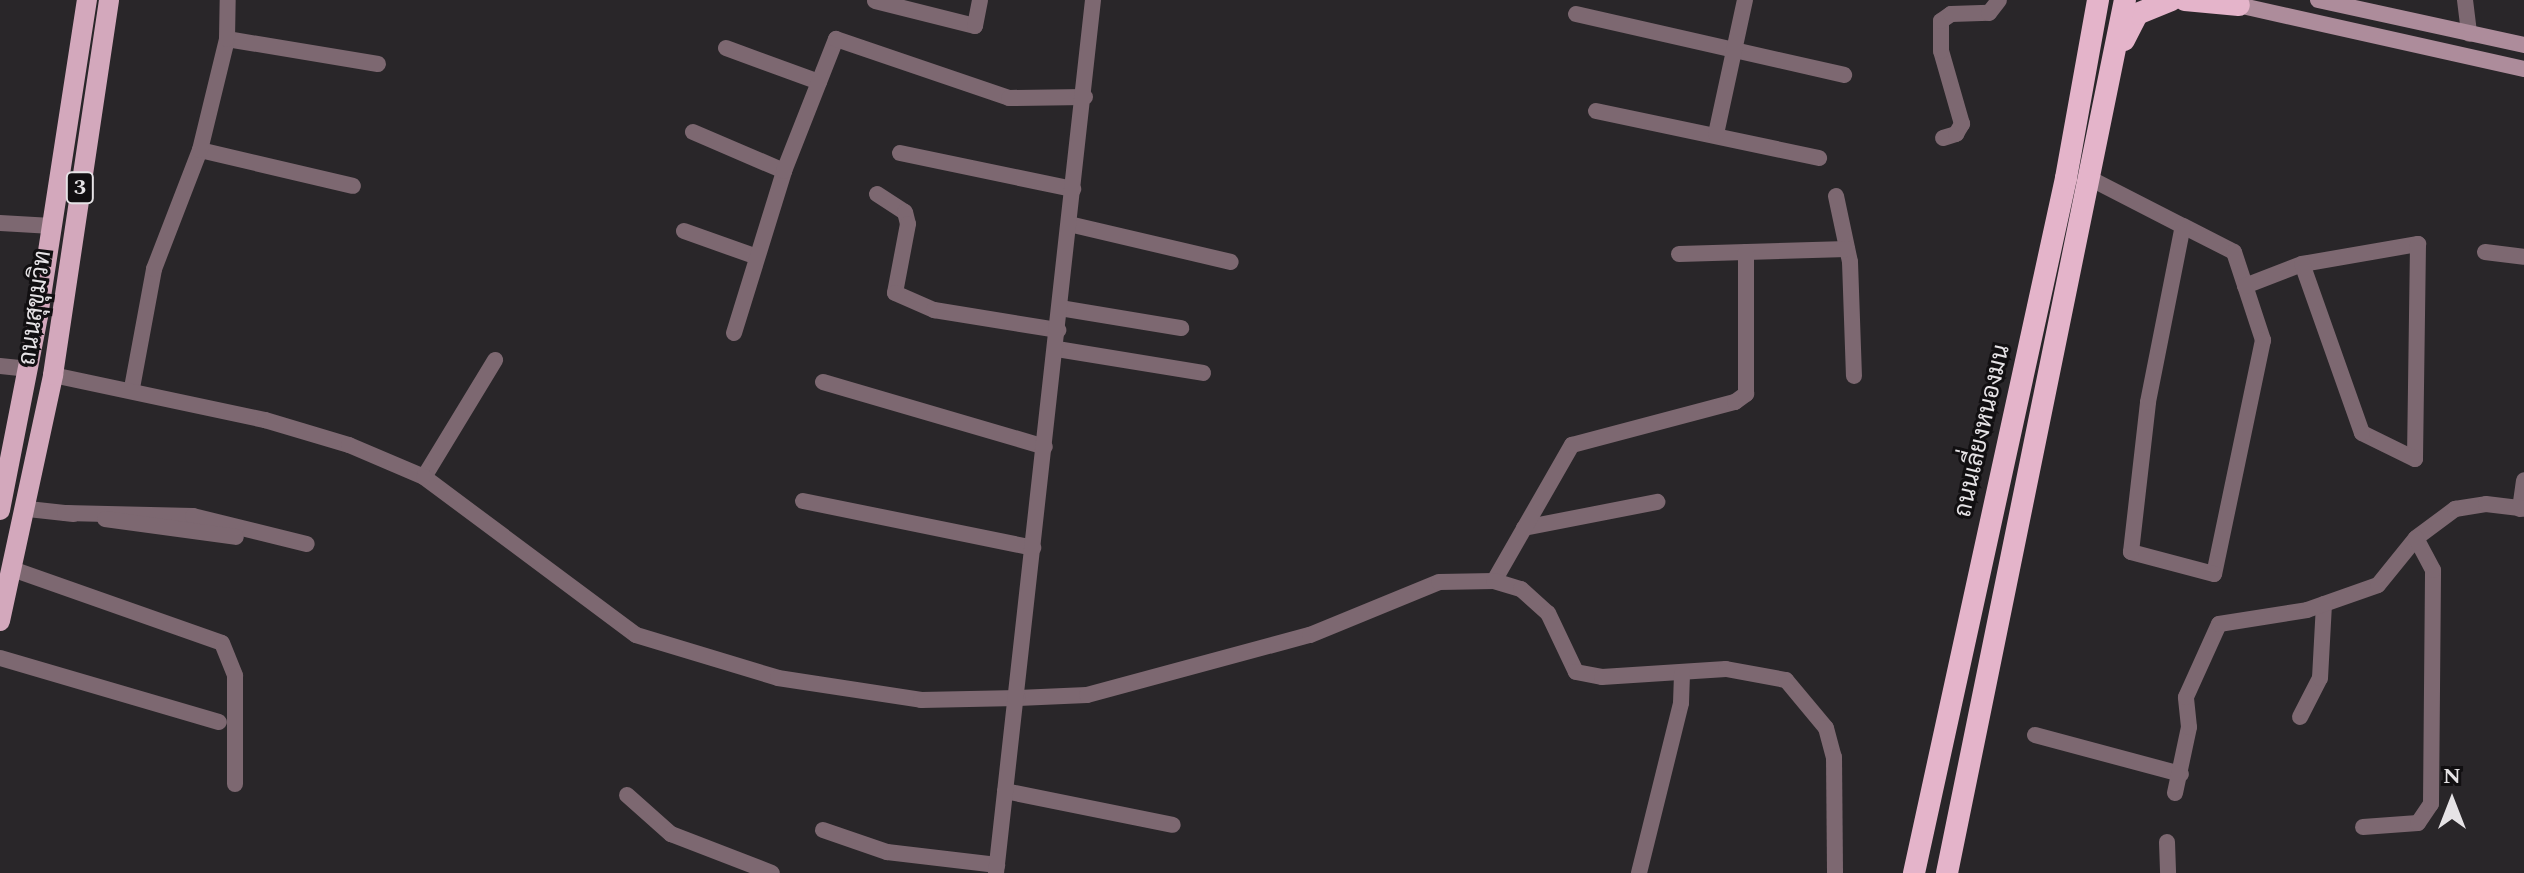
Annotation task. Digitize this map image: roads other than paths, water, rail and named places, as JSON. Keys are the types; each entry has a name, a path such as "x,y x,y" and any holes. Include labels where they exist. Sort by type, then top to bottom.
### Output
{"highway":[{"path":"2079,0 2085,73"},
{"name":"ถนนเลี่ยงหนองมน","path":"1914,873 2098,0"},
{"path":"1947,873 2093,180 2125,0"},
{"path":"2111,77 2137,14 2171,0"},
{"path":"2185,0 2239,5"},
{"path":"1939,748 1970,753"}],"main road":[{"name":"ถนนสุขุมวิท","path":"0,510 29,369 87,0"},
{"name":"ถนนสุขุมวิท","path":"0,621 4,594 15,570 53,375 109,0"},
{"path":"2216,0 2524,69"},
{"path":"2318,0 2524,45"}],"street":[{"path":"132,388 154,269 200,150 227,39 228,0"},
{"path":"875,1 975,26 980,0"},
{"path":"823,830 887,852 996,869 1057,349 1093,0"},
{"path":"1716,134 1745,0"},
{"path":"1943,138 1962,124 1941,51 1941,21 1951,14 1989,13 1999,0"},
{"path":"2465,0 2469,34"},
{"path":"1576,14 1844,75"},
{"path":"227,39 378,64"},
{"path":"734,333 784,171 836,39 1009,98 1085,97"},
{"path":"726,48 819,82"},
{"path":"1596,111 1819,158"},
{"path":"693,132 784,171"},
{"path":"200,150 353,186"},
{"path":"900,153 1073,189"},
{"path":"2093,180 2234,252 2263,340 2214,574 2131,552 2148,402 2183,226"},
{"path":"877,194 905,212 908,224 895,293 934,310 1058,330"},
{"path":"1836,196 1847,249 1854,376"},
{"path":"0,223 52,226"},
{"path":"1069,224 1231,262"},
{"path":"684,231 757,257"},
{"path":"2245,286 2302,264 2418,244 2415,459 2362,433 2302,264"},
{"path":"1679,254 1847,249"},
{"path":"1494,581 1576,442 1735,402 1746,394 1746,252"},
{"path":"2485,252 2524,257"},
{"path":"1060,308 1181,328"},
{"path":"1057,349 1203,373"},
{"path":"424,477 495,360"},
{"path":"0,366 29,369"},
{"path":"53,375 132,388 349,445 424,477 636,635 792,680 921,700 1087,695 1310,635 1439,582 1494,581 1521,589 1548,613 1576,672 1602,677 1726,669 1786,680 1826,728 1834,757 1835,873"},
{"path":"823,382 1045,447"},
{"path":"2175,793 2189,727 2186,697 2219,624 2324,604 2378,585 2416,538 2455,509 2486,504 2522,509 2524,480"},
{"path":"803,501 1033,548"},
{"path":"1524,528 1657,502"},
{"path":"28,509 236,537"},
{"path":"65,513 193,516 307,544"},
{"path":"2363,827 2418,823 2431,804 2433,570 2416,538"},
{"path":"15,570 222,643 235,676 235,784"},
{"path":"2300,717 2320,678 2324,604"},
{"path":"0,658 219,722"},
{"path":"1639,873 1681,703 1682,673"},
{"path":"2035,735 2181,774"},
{"path":"1005,791 1173,825"},
{"path":"627,795 671,834 772,873"},
{"path":"2167,842 2168,873"}]}
